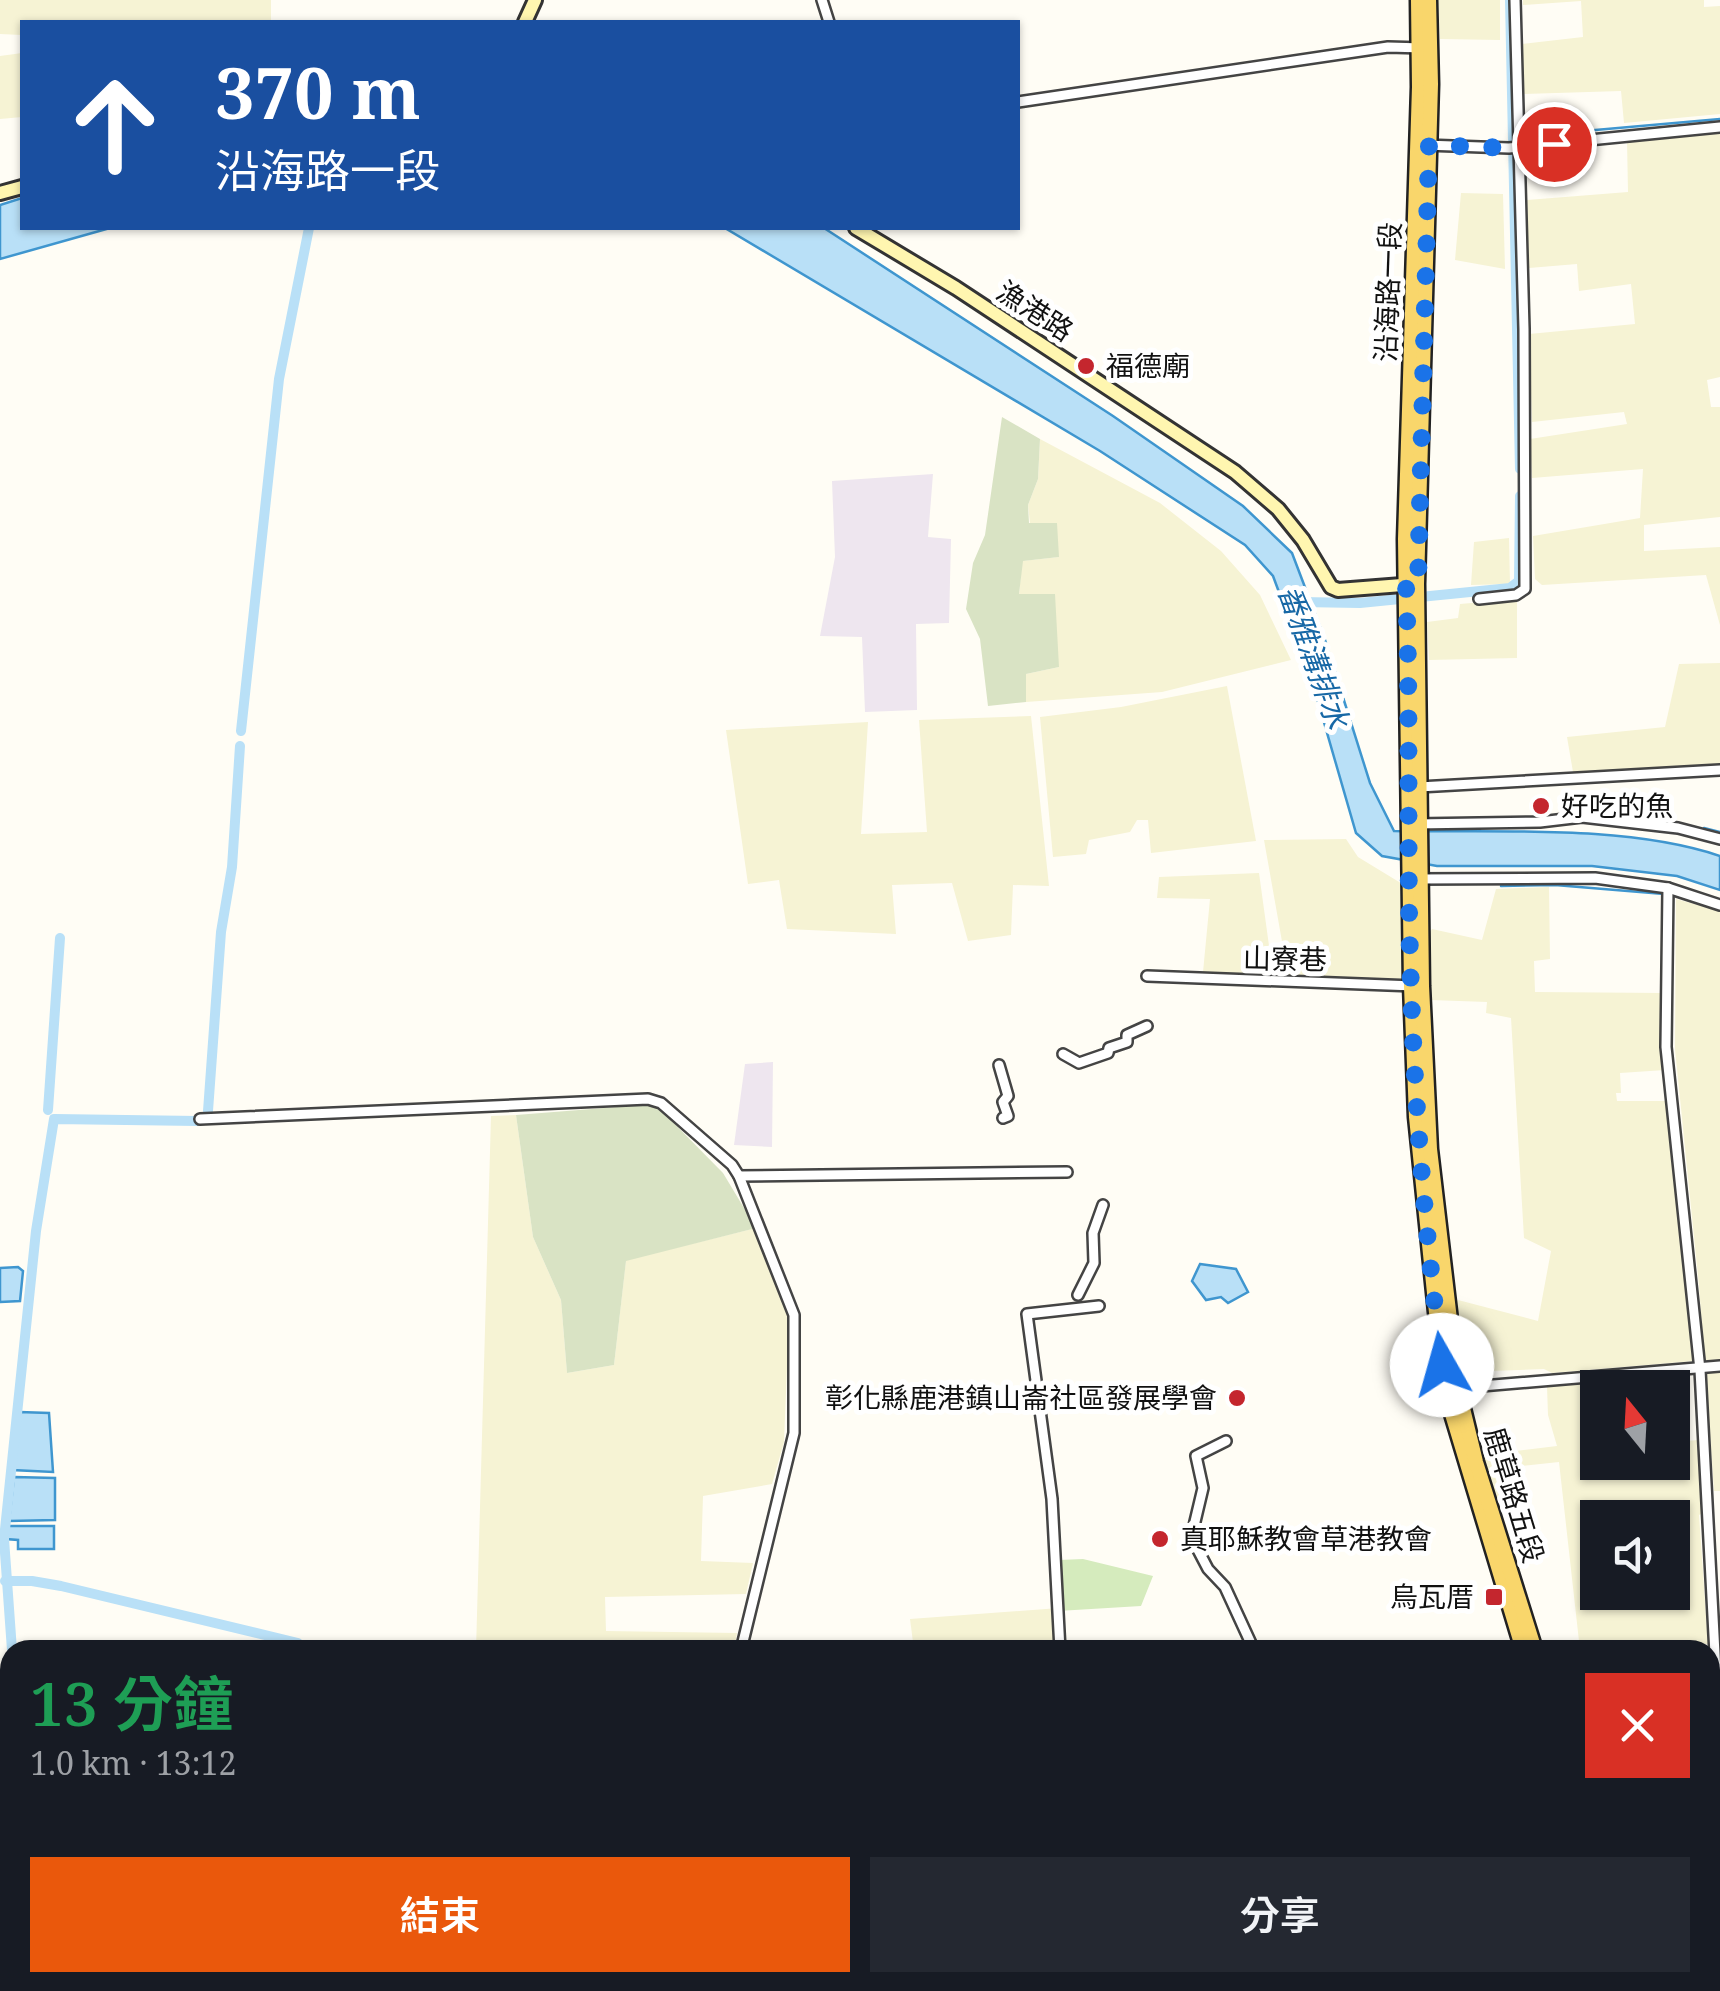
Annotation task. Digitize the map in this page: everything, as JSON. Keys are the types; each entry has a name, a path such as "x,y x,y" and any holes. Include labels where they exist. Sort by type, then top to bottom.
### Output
{"main road":[{"name":"沿海路一段","path":"1418,0 1425,48"},
{"name":"沿海路一段","path":"1412,604 1429,0"},
{"path":"1412,604 1419,788 1414,827"},
{"path":"1412,604 1414,827"},
{"name":"鹿草路五段","path":"1414,827 1420,1168 1442,1365 1459,1442 1519,1640"},
{"name":"鹿草路五段","path":"1416,986 1435,1208 1458,1388 1476,1462 1532,1640"}],"street":[{"path":"1479,599 1516,595 1525,589 1516,0"},
{"path":"1020,102 1388,46 1425,48"},
{"path":"1423,144 1521,146 1720,127"},
{"name":"漁港路","path":"859,230 956,288 1235,472 1278,509 1304,540 1331,586 1338,590 1412,584"},
{"path":"1419,788 1720,770"},
{"path":"1414,827 1582,817 1678,828 1720,840"},
{"path":"1415,876 1595,878 1668,888 1720,905"},
{"path":"1668,888 1666,1047 1700,1370 1714,1640"},
{"name":"山寮巷","path":"1147,976 1416,986"},
{"path":"1063,1054 1079,1063 1108,1052 1147,1026"},
{"path":"999,1065 1008,1096 1003,1102 1008,1116 1003,1118"},
{"path":"200,1119 648,1099 670,1110 732,1165 794,1314 794,1433 743,1640"},
{"path":"739,1176 1067,1172"},
{"path":"1078,1294 1094,1263 1093,1232 1104,1205"},
{"path":"1059,1640 1052,1499 1027,1314 1100,1306"},
{"path":"1458,1388 1720,1366"},
{"path":"1226,1441 1196,1456 1203,1488 1193,1530 1197,1548 1208,1569 1225,1587 1249,1640"}],"shaded area":[{"path":"0,0 271,0 271,20 20,20 20,35 0,34"},
{"path":"1438,0 1500,0 1500,40 1440,39"},
{"path":"1523,0 1704,0 1704,7 1720,6 1720,114 1624,123 1621,91 1524,94 1522,44 1583,37 1581,1 1523,5"},
{"path":"20,53 20,117 0,119 0,56"},
{"path":"1720,132 1720,377 1707,380 1711,407 1720,407 1720,517 1644,525 1644,551 1720,547 1720,625 1706,575 1542,585 1535,579 1533,536 1640,518 1643,469 1532,478 1530,439 1627,424 1624,412 1532,422 1529,334 1635,324 1631,284 1579,291 1577,264 1529,268 1527,200 1628,192 1627,141"},
{"path":"1461,193 1503,194 1505,269 1455,260"},
{"path":"1040,439 1160,503 1221,551 1260,595 1291,660 1162,692 1026,702 1026,674 1059,667 1019,595 1022,561 1059,557 1030,523 1028,505 1038,479"},
{"path":"933,474 928,537 951,539 949,623 916,624 917,710 865,712 862,637 820,636 835,557 832,481"},
{"path":"1509,538 1510,584 1471,585 1474,542"},
{"path":"1517,599 1517,658 1429,660 1427,622 1458,618 1460,604"},
{"path":"1720,663 1720,765 1573,772 1567,737 1665,727 1679,664"},
{"path":"1227,686 1256,841 1151,853 1148,820 1137,820 1130,832 1089,840 1086,854 1053,857 1040,717 1121,707"},
{"path":"1031,716 1049,886 1013,885 1011,935 968,941 952,883 892,885 896,934 787,929 779,880 748,884 726,730 868,722 861,834 927,832 919,720"},
{"path":"1346,839 1358,857 1404,885 1407,976 1401,982 1289,981 1264,840"},
{"path":"1259,873 1274,982 1203,972 1210,899 1157,898 1159,877"},
{"path":"1549,887 1550,959 1534,961 1535,992 1664,993 1665,1070 1620,1073 1621,1093 1616,1093 1617,1101 1667,1101 1694,1361 1552,1373 1544,1369 1463,1372 1452,1303 1458,1300 1538,1321 1551,1251 1524,1238 1511,1018 1486,1013 1487,1002 1431,1000 1428,935 1432,929 1482,940 1496,889"},
{"path":"1676,899 1720,911 1720,1491 1714,1491 1699,1286 1675,1049"},
{"path":"773,1062 772,1147 734,1145 745,1064"},
{"path":"516,1115 533,1237 561,1300 567,1373 614,1365 626,1260 756,1228 789,1317 784,1442 772,1484 703,1496 701,1561 753,1563 746,1594 605,1597 606,1631 737,1633 736,1640 476,1640 491,1116"},
{"path":"1580,1383 1580,1480 1690,1480 1690,1441 1699,1440 1703,1513 1699,1515 1708,1640 1579,1640 1559,1462 1521,1466 1524,1494 1495,1504 1481,1455 1557,1446 1548,1415 1547,1387"},
{"path":"1059,1608 1060,1640 913,1640 910,1619"}],"green space":[{"path":"1002,417 1040,439 1038,479 1028,505 1029,523 1057,523 1059,557 1023,561 1019,594 1055,594 1059,667 1026,674 1026,702 988,706 980,639 966,609 973,563 985,535"},
{"path":"655,1104 723,1173 756,1228 626,1261 614,1365 567,1373 561,1300 533,1237 516,1115"},
{"path":"1083,1559 1153,1576 1141,1606 1058,1611 1059,1560"}],"water":[{"path":"20,199 20,230 103,230 0,259 0,205"},
{"name":"番雅溝排水","path":"728,230 827,230 1113,416 1243,506 1292,553 1325,640 1370,783 1394,831 1559,832 1683,846 1720,856 1720,890 1677,876 1592,866 1437,866 1382,856 1356,833 1312,681 1273,576 1245,545 1100,451"},
{"path":"1200,1264 1236,1269 1248,1292 1228,1303 1221,1297 1206,1300 1192,1281"},
{"path":"18,1267 23,1271 20,1301 0,1302 0,1268"},
{"path":"19,1412 49,1413 53,1472 12,1470"},
{"path":"14,1477 55,1478 55,1520 9,1521"},
{"path":"6,1526 54,1526 54,1549 18,1549 18,1540 6,1539"}],"waterway":[{"path":"1510,0 1520,469"},
{"path":"1584,131 1720,119"},
{"path":"241,731 279,379 309,230"},
{"name":"番雅溝排水","path":"1300,602 1360,603 1510,588 1519,581 1520,496"},
{"path":"208,1111 240,746"},
{"path":"1704,828 1720,832"},
{"path":"1501,886 1555,885 1676,895"},
{"path":"48,1110 60,938"},
{"path":"11,1640 4,1539 36,1231 54,1119 198,1121"},
{"path":"5,1581 61,1586 286,1640"}],"place":[{"name":"福德廟","path":"1086,366"},
{"name":"好吃的魚","path":"1541,806"},
{"name":"彰化縣鹿港鎮山崙社區發展學會","path":"1237,1398"},
{"name":"真耶穌教會草港教會","path":"1160,1539"},
{"name":"烏瓦厝","path":"1494,1597"}],"route":[{"path":"1442,1365 1423,1201 1410,986 1406,585 1418,584 1429,145 1509,148 1554,144"}]}
